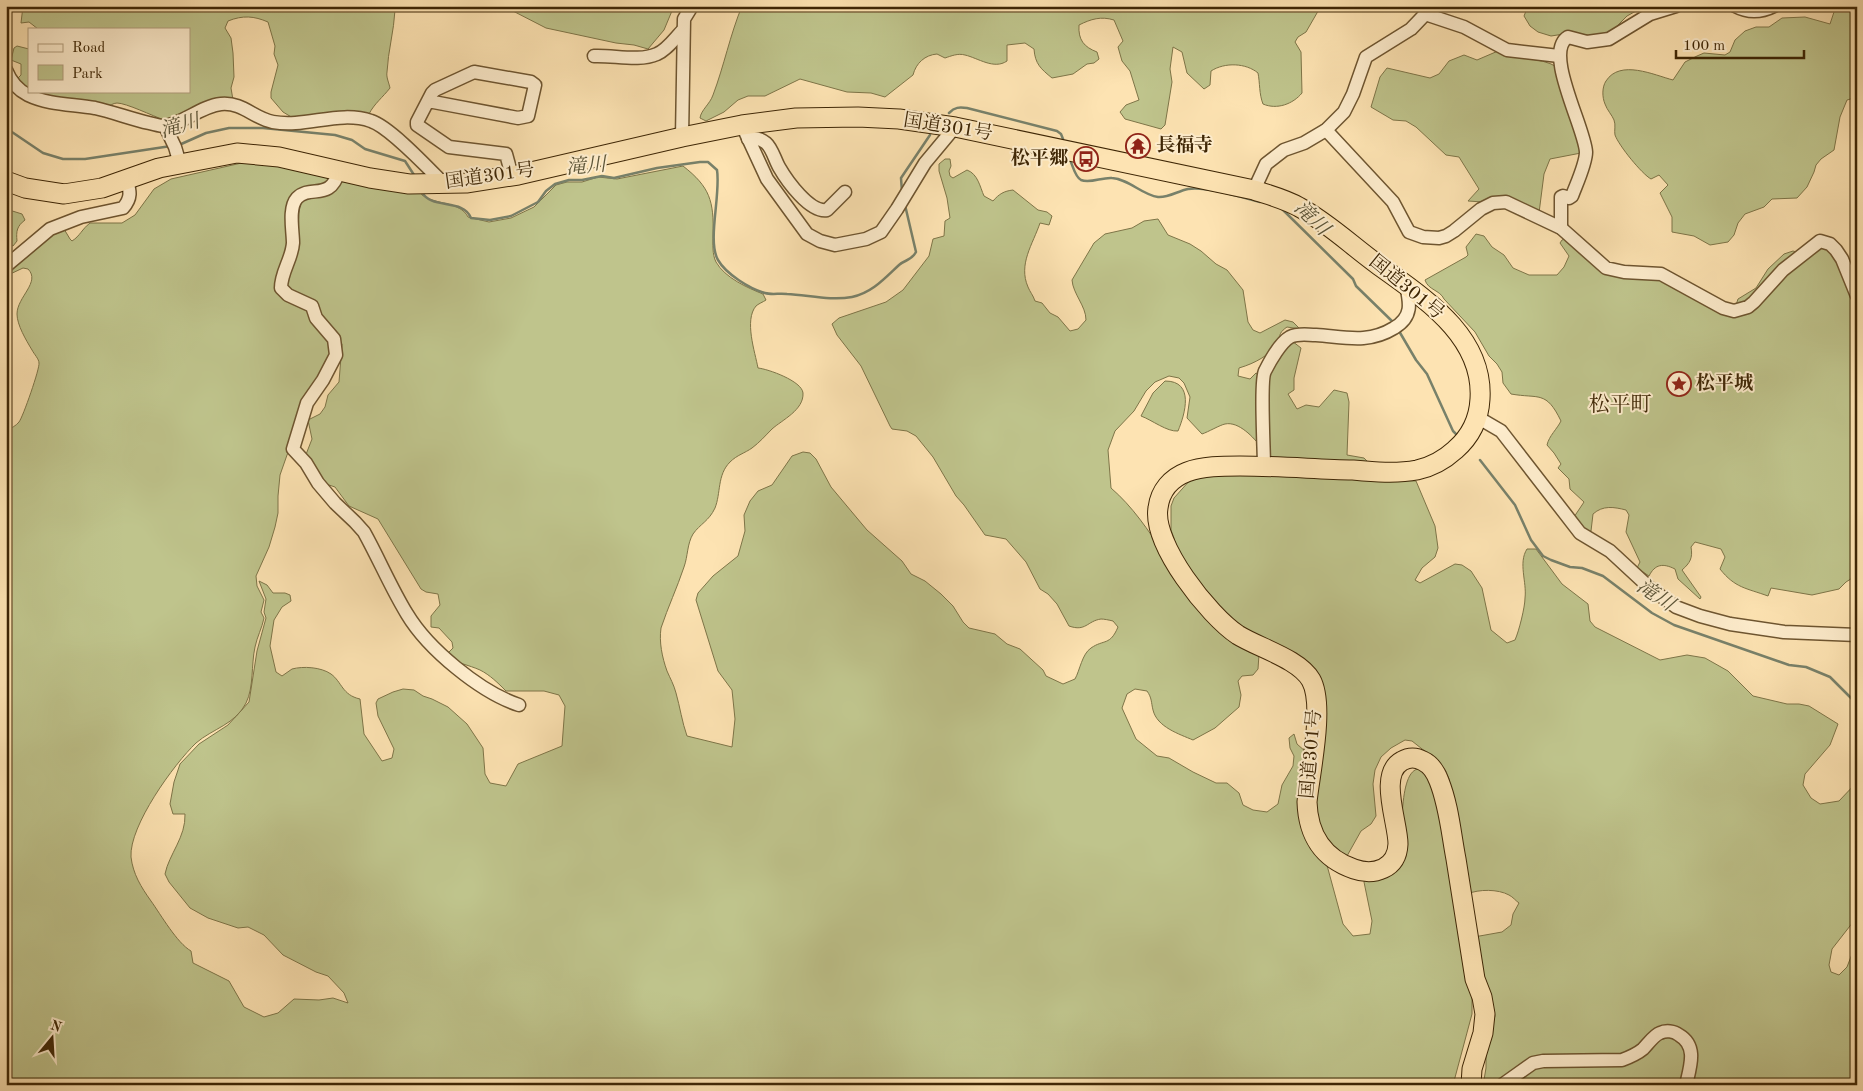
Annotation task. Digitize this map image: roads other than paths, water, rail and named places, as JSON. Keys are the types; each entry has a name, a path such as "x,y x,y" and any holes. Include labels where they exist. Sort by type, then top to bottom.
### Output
{"highway":[{"name":"国道301号","path":"6,181 25,188 64,194 102,188 126,180 159,168 177,156 237,154 279,156 370,178 427,184 512,176 682,137 745,132 796,118 849,117 899,119 956,127 1254,190 1301,208 1406,285 1454,328 1474,359 1478,372 1480,391 1477,417 1470,432 1451,454 1438,462 1416,470 1387,472 1230,466 1197,469 1177,476 1171,481 1160,498 1157,520 1159,532 1172,557 1214,616 1248,641 1296,666 1311,680 1316,696 1318,714 1307,814 1313,834 1330,855 1341,863 1362,871 1373,873 1386,867 1396,853 1398,844 1391,794 1392,772 1398,763 1407,758 1416,757 1431,765 1447,805 1475,979 1482,997 1485,1014 1484,1033 1472,1069 1471,1085"}],"street":[{"path":"682,137 683,30 684,19 692,6"},
{"path":"1561,228 1561,197 1569,198 1572,196 1586,157 1586,150 1561,68 1559,56 1562,42 1568,37 1587,42 1609,39 1650,14 1676,6"},
{"path":"1735,6 1744,10 1764,11 1774,6"},
{"path":"1254,190 1266,164 1284,150 1304,143 1326,130 1344,112 1353,94 1366,57 1411,29 1429,10 1507,50 1559,56"},
{"path":"594,56 636,57 656,55 683,30"},
{"path":"6,70 18,88 28,95 44,101 96,108 167,130 205,108 220,104 234,104 244,107 257,116 273,122 293,123 358,117 374,122 387,130 427,184"},
{"path":"428,101 518,118 528,116 535,85 531,82 474,72 435,90 428,101 416,122 417,125 449,147 506,154 512,176"},
{"path":"745,132 767,179 807,234 820,241 835,245 866,239 881,232 925,163 956,127"},
{"path":"167,130 177,156"},
{"path":"1326,130 1393,202 1409,232 1416,235 1439,238 1446,236 1462,226 1481,209 1500,201 1506,202 1561,228 1606,268 1624,272 1661,274 1723,308 1734,311 1742,310 1754,302 1783,270 1814,245 1824,241 1830,244 1842,259 1857,296"},
{"path":"745,132 768,144 786,177 801,197 819,209 827,210 845,192"},
{"path":"339,171 336,181 330,187 322,191 298,196 294,202 292,253 282,275 281,288 288,295 312,306 316,318 334,339 336,355 323,380 307,403 293,449 306,462 318,483 334,503 364,532 407,614 425,640 472,680 507,701 519,705"},
{"path":"6,266 50,229 81,217 124,208 128,204 131,195 126,180"},
{"path":"1264,466 1263,377 1278,349 1288,338 1298,335 1375,338 1405,320 1409,309 1406,285"},
{"path":"1477,417 1501,431 1546,487 1568,520 1580,533 1610,551 1651,589 1676,607 1722,622 1784,632 1857,635"},
{"path":"1502,1085 1534,1063 1543,1060 1622,1060 1632,1057 1659,1033 1669,1031 1684,1038 1689,1044 1692,1059 1686,1085"}],"waterway":[{"name":"滝川","path":"949,113 957,108 967,108 1057,131 1063,139"},
{"name":"滝川","path":"6,128 43,153 63,159 85,159 171,146"},
{"name":"滝川","path":"179,145 206,133 229,128 263,128 335,135 352,140 365,149 405,161 416,178"},
{"name":"滝川","path":"902,192 901,178 930,135"},
{"name":"滝川","path":"1070,160 1074,171 1081,180 1118,179 1152,196 1166,196 1195,188 1224,192 1260,202"},
{"name":"滝川","path":"422,192 432,201 461,208 471,218 490,220 511,216 538,202 546,191 555,184 569,180 582,180 602,176 614,178 657,168 708,162 717,170 714,241 715,252 722,265 739,280 765,293 836,298 852,297 866,292 914,255 916,252 905,205"},
{"name":"滝川","path":"1282,209 1353,279 1356,286 1395,324"},
{"name":"滝川","path":"1399,331 1416,360 1427,374 1456,434"},
{"name":"滝川","path":"1480,460 1515,505 1531,540 1543,556 1570,567 1582,568 1603,576 1652,613 1674,625 1789,665 1806,667 1830,677 1857,704"}],"place":[{"name":"長福寺","path":"1138,146"},
{"name":"松平郷","path":"1086,159"},
{"name":"松平城","path":"1679,384"}],"district":[{"name":"松平町","path":"1620,405"}]}
